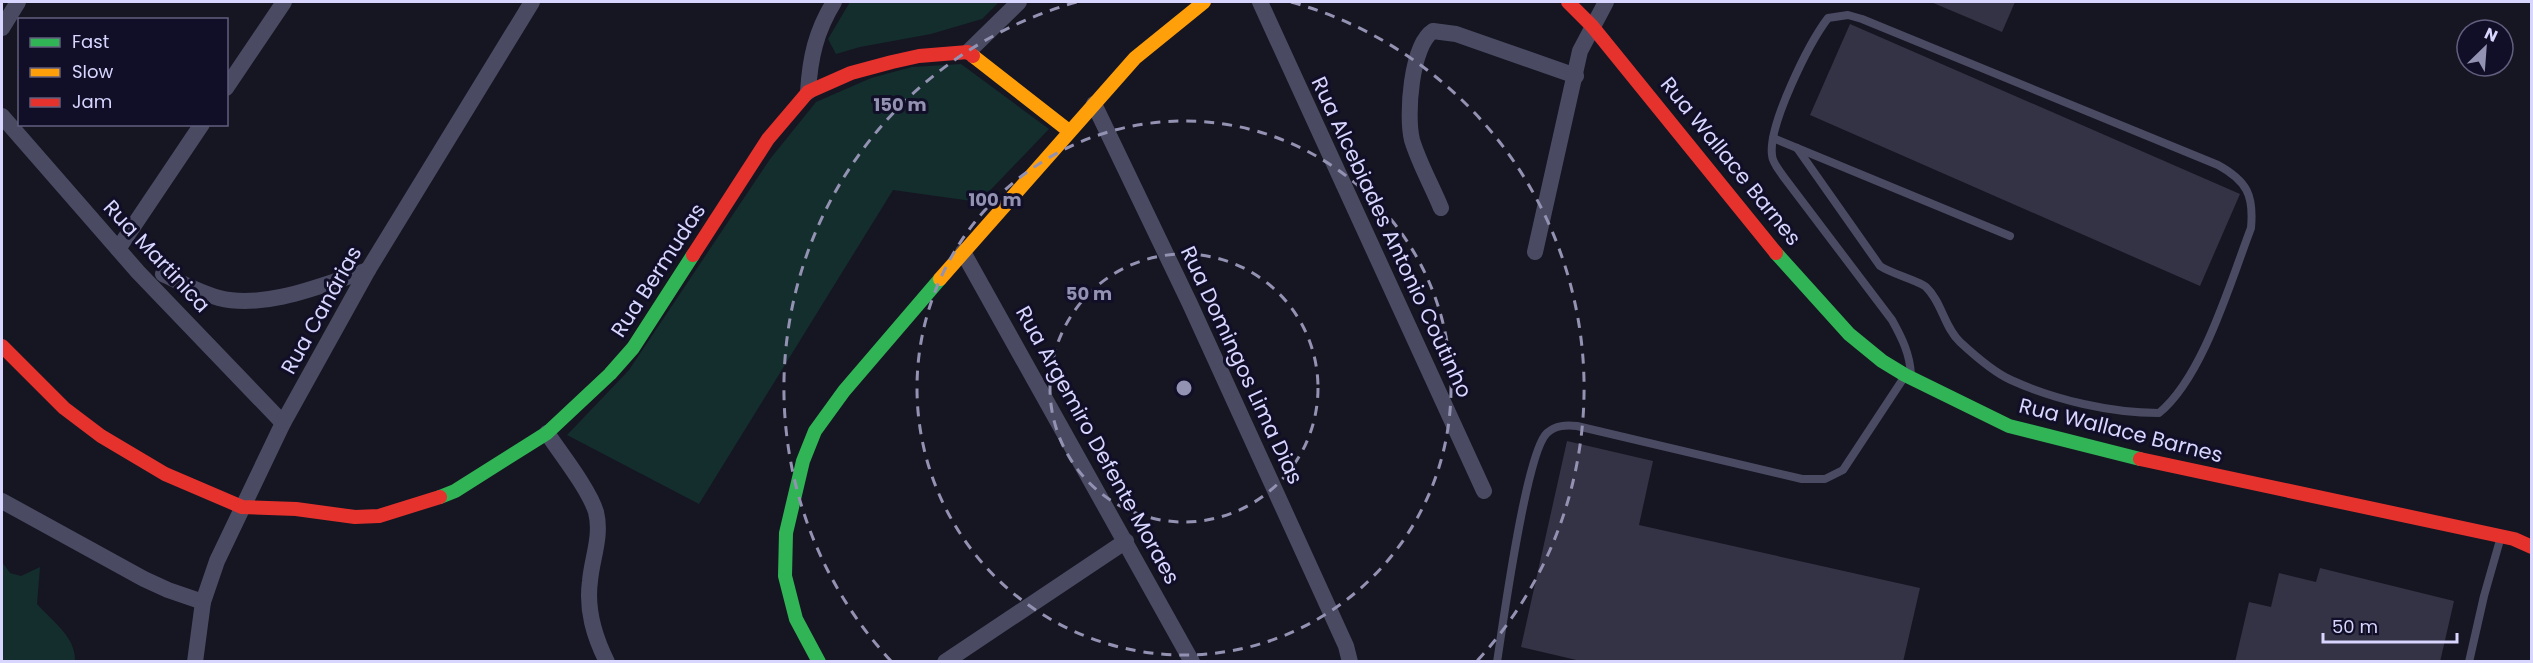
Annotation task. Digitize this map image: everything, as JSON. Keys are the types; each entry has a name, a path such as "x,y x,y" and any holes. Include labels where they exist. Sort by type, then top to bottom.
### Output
{"street":[{"path":"2,28 18,2"},
{"path":"228,85 284,2"},
{"name":"Rua Canárias","path":"195,662 203,602 217,561 283,423 368,270 532,2"},
{"path":"808,92 810,60 824,18 834,2"},
{"path":"1019,2 968,52 1069,132"},
{"path":"819,662 800,628 785,586 783,565 783,537 800,470 812,436 844,391 963,252 1135,58 1204,2"},
{"name":"Rua Alcebiades Antonio Coutinho","path":"1260,2 1484,491"},
{"name":"Rua Wallace Barnes","path":"1568,2 1592,26 1746,218 1818,301 1849,334 1882,361 1908,377 2009,426 2073,444 2248,484 2508,538 2532,547"},
{"path":"1535,252 1580,51 1606,2"},
{"path":"1441,208 1412,139 1410,119 1412,79 1423,41 1433,31 1456,34 1576,76"},
{"name":"Rua Bermudas","path":"242,507 296,509 355,517 379,516 455,491 547,433 583,401 633,348 768,139 808,92 852,73 892,62 968,52"},
{"name":"Rua Domingos Lima Dias","path":"1094,104 1195,315 1348,654"},
{"name":"Rua Martinica","path":"2,116 118,249 283,423"},
{"path":"118,249 201,126"},
{"name":"Rua Argemiro Defente Moraes","path":"963,252 1192,662"},
{"path":"164,274 221,298 245,300 277,298 368,270"},
{"path":"2,346 64,408 101,436 165,474 242,507"},
{"path":"547,433 591,499 596,513 596,553 590,579 589,608 597,639 607,662"},
{"path":"2,501 144,579 203,602"},
{"name":"Rua Wallace Barnes","path":"2508,538 2532,537"},
{"path":"945,662 1126,541"}],"lane":[{"path":"1497,662 1529,479 1539,442 1547,433 1565,425 1577,426 1802,479 1825,479 1842,470 1908,377 1911,360 1905,343 1892,320 1771,157 1773,138 1790,90 1816,34 1828,18 1848,15 2218,165 2237,176 2246,187 2253,210 2252,228 2201,356 2172,402 2159,413 2140,413 2070,400 2010,380 1957,340 1934,297 1924,285 1893,275 1880,266 1797,148"},
{"path":"1773,138 2010,236"},
{"path":"2469,662 2484,596 2508,538"}],"green space":[{"path":"850,2 999,2 982,19 931,34 860,47 836,54 828,39"},
{"path":"961,64 1049,129 979,202 893,190 699,504 567,435 629,370 770,159 816,102 871,78 912,67"},
{"path":"2,562 10,573 21,576 40,567 37,604 72,644 75,661 2,661"}],"building":[{"path":"1931,2 2015,2 2002,32"},
{"path":"1850,24 2240,194 2200,286 1810,115"},
{"path":"1567,441 1653,461 1639,525 1920,588 1903,662 1585,662 1521,647"},
{"path":"2320,568 2454,601 2440,662 2235,662 2249,602 2271,607 2279,573 2316,582"}],"traffic: fast":[{"path":"1776,253 1849,334 1882,361 1905,375 2009,426 2140,459"},
{"path":"440,497 455,491 547,433 610,374 633,348 693,255"},
{"path":"819,662 796,619 785,576 786,533 803,461 815,431 844,391 940,279"}],"traffic: slow":[{"path":"940,279 1135,58 1204,2"},
{"path":"973,56 1069,131"}],"traffic: jam":[{"path":"1568,2 1592,26 1776,253"},
{"path":"693,255 768,139 808,92 851,73 919,56 968,52 973,56"},
{"path":"2,346 64,408 101,436 165,474 242,507 296,509 355,517 379,516 440,497"},
{"path":"2140,459 2514,539 2532,547"}]}
